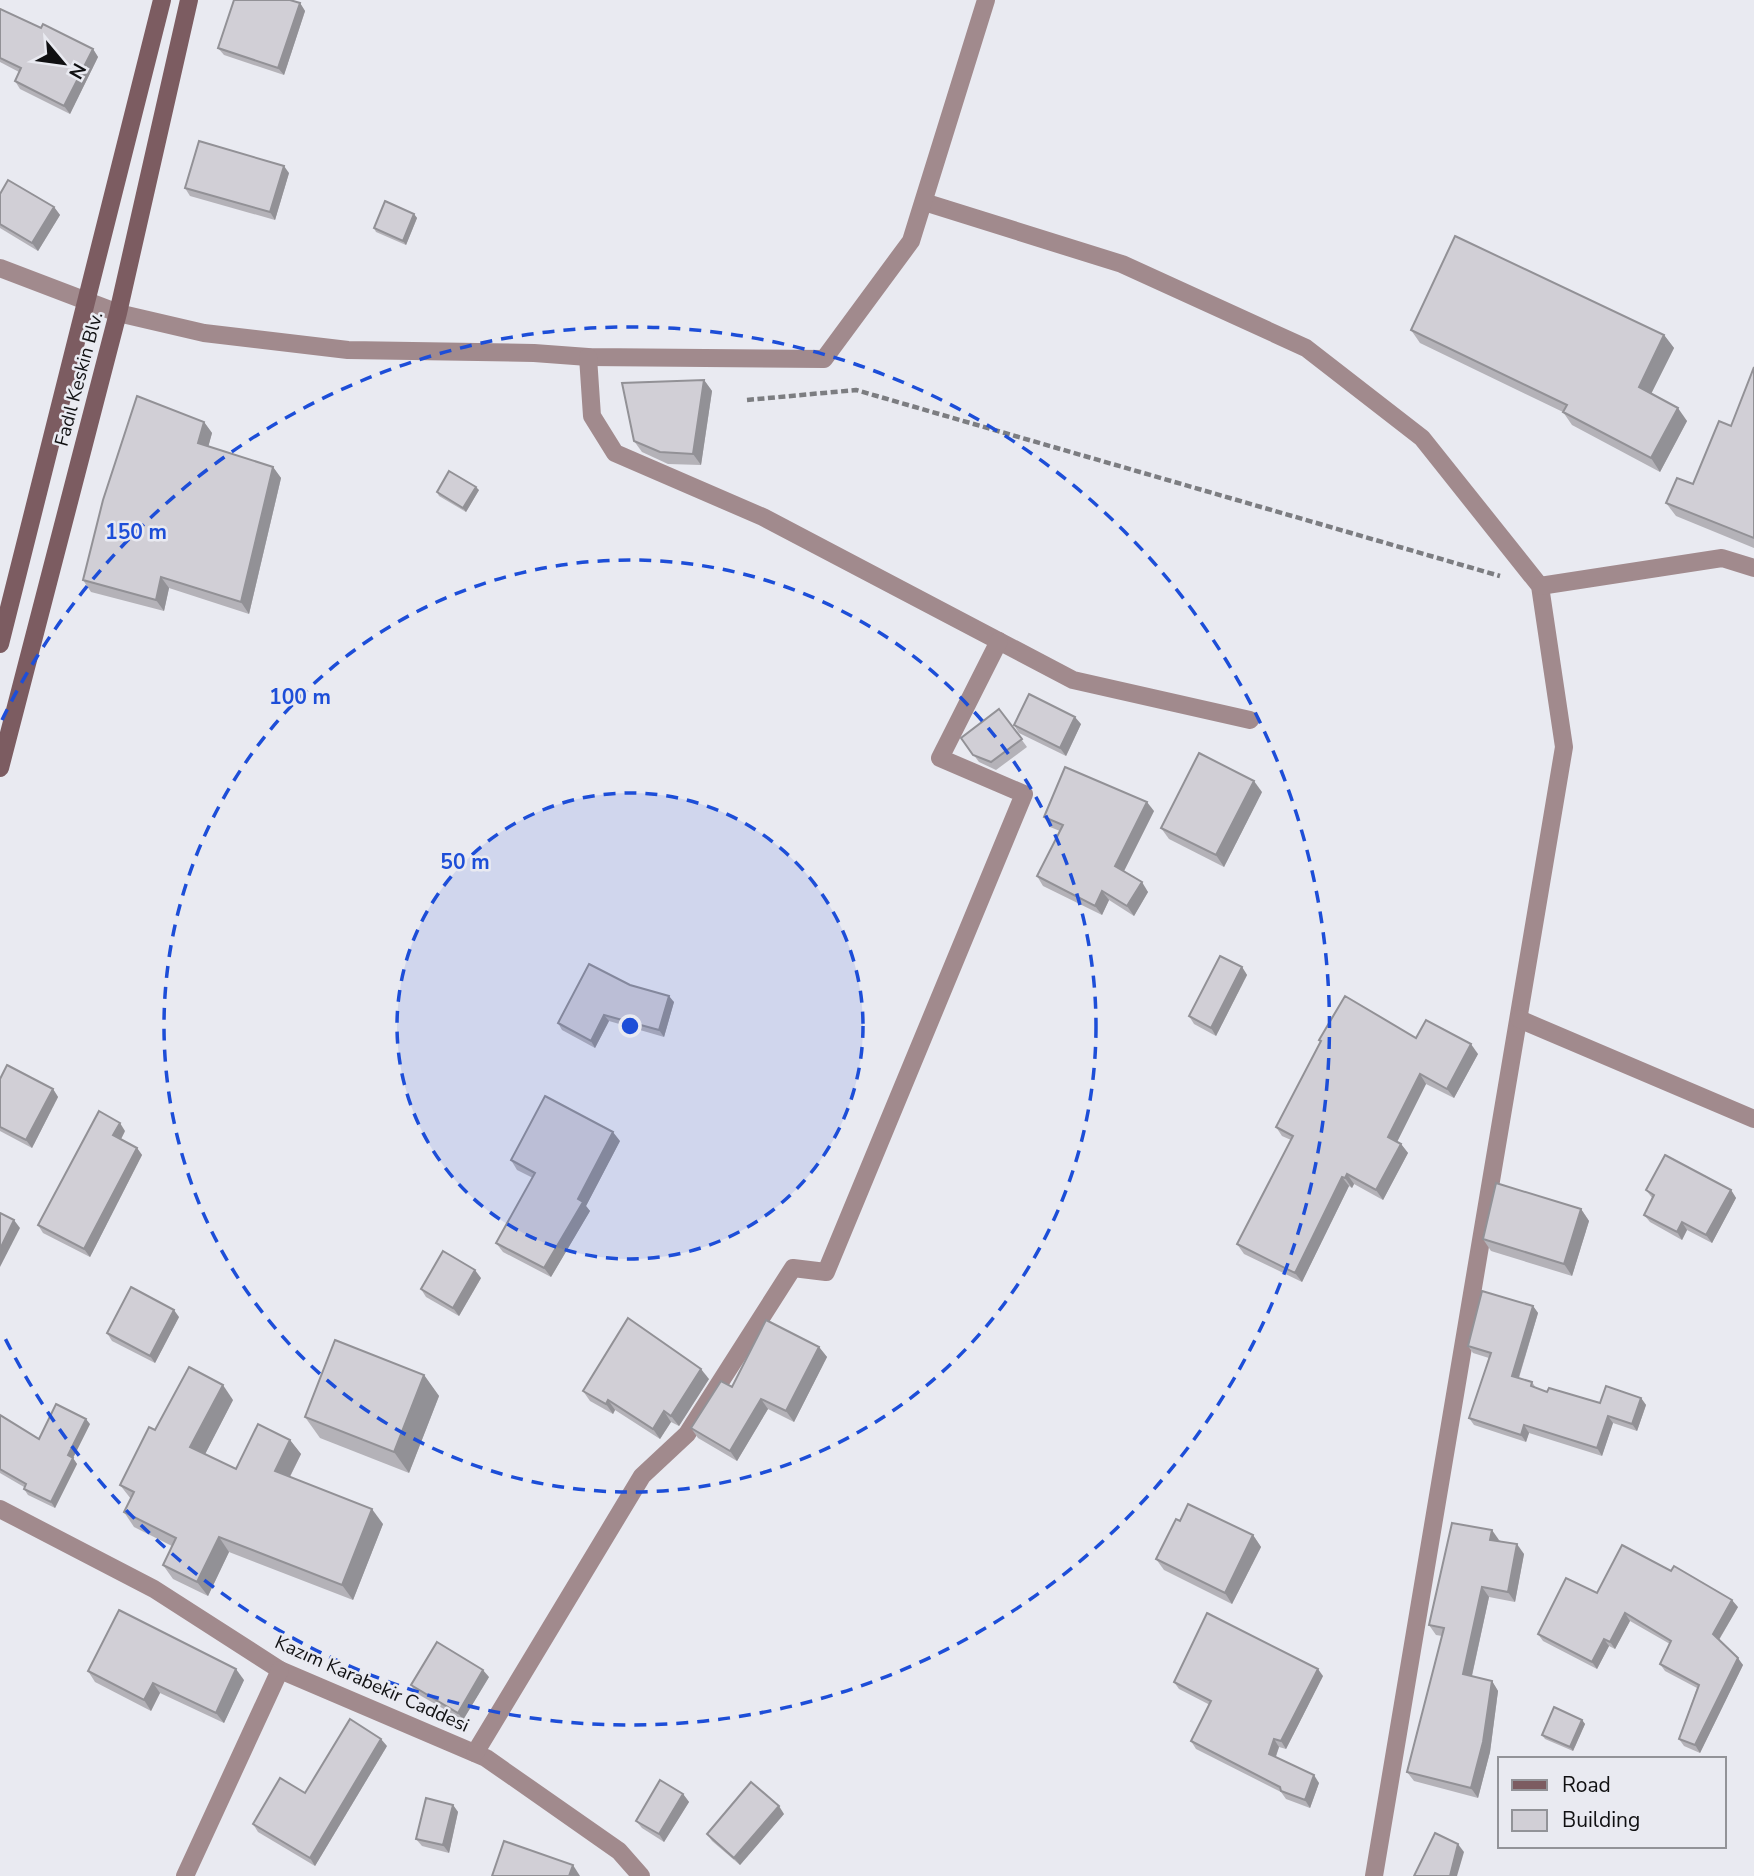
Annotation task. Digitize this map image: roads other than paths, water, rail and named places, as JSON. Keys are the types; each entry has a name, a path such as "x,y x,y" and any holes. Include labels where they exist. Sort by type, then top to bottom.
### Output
{"street":[{"name":"Fadıl Keskin Blv.","path":"0,644 162,0"},
{"name":"Fadıl Keskin Blv.","path":"0,768 118,313 189,0"},
{"path":"0,268 118,313 204,333 348,350 534,353 588,358 824,359 911,241 986,0"},
{"path":"924,202 1122,264 1306,348 1422,438 1540,586 1564,747 1374,1876"},
{"path":"588,358 592,416 615,453 763,517 1073,680 1250,720"},
{"path":"1540,586 1722,558 1754,568"},
{"path":"475,1753 642,1476 687,1434 793,1268 827,1272 1024,794 940,758 999,640"},
{"path":"1519,1019 1754,1119"},
{"name":"Kazım Karabekir Caddesi","path":"0,1509 155,1589 280,1670 486,1758 619,1851 641,1876"},
{"path":"185,1876 280,1670"}]}
